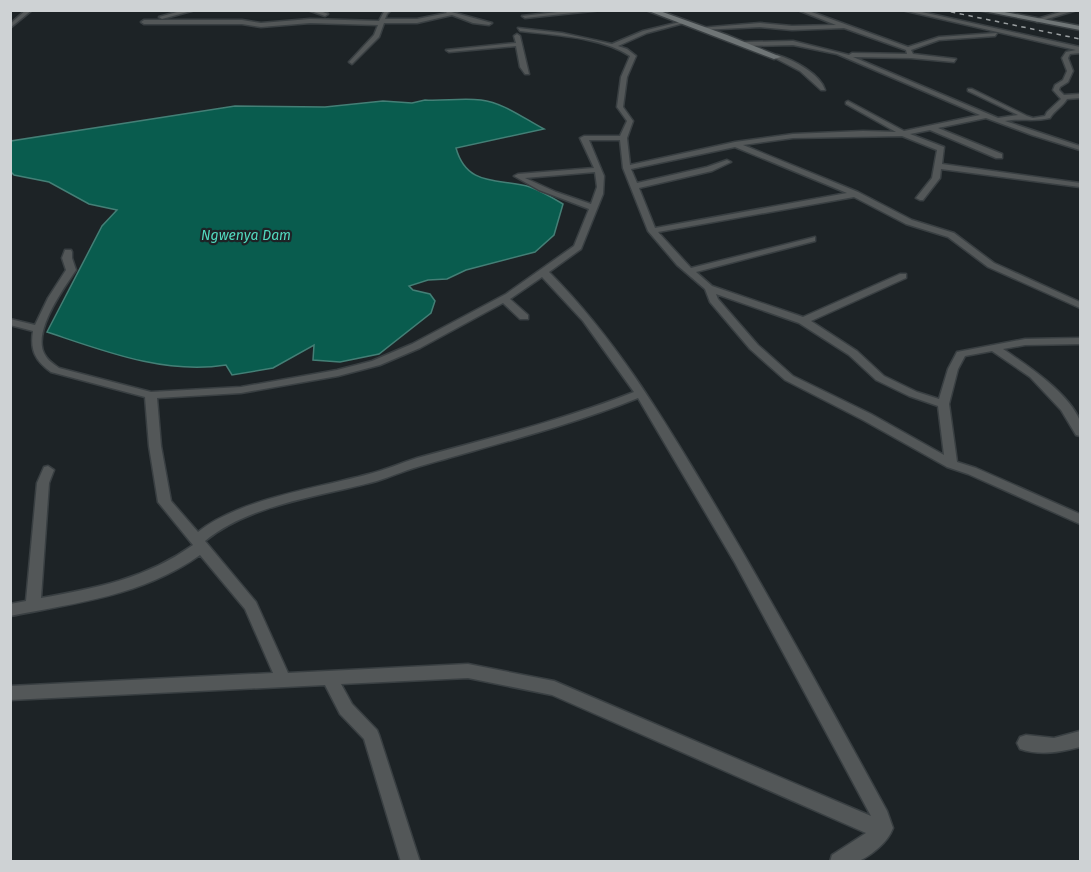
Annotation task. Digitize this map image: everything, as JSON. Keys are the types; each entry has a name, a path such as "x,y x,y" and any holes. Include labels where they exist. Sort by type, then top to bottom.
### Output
{"street":[{"path":"10,27 30,10"},
{"path":"194,10 144,22 261,25 310,21 381,22 417,21 453,14"},
{"path":"310,10 325,14"},
{"path":"351,62 377,36 385,13 389,10"},
{"path":"445,10 478,22 489,23"},
{"path":"527,73 523,67 517,35 526,13 600,10"},
{"path":"649,10 788,60 806,72 823,89"},
{"path":"800,10 908,49 934,40 1001,33"},
{"path":"904,10 1080,50"},
{"path":"981,10 1080,28"},
{"path":"1037,20 1075,10"},
{"path":"612,46 645,32 682,22"},
{"path":"702,28 760,25 800,28 844,26"},
{"path":"520,28 612,46 628,51 633,57 624,77 620,106 630,121 623,138 627,168 652,231 664,247 709,288 803,321 853,353 880,378 914,394 943,404"},
{"path":"746,44 793,43 845,55 996,120 1080,148"},
{"path":"450,50 519,44"},
{"path":"908,49 911,56"},
{"path":"1063,97 1056,88 1066,81 1070,71 1065,58 1068,53 1080,50"},
{"path":"845,55 911,56 954,60"},
{"path":"970,90 1033,120 1048,117 1049,113 1059,106 1063,97"},
{"path":"1063,97 1080,96"},
{"path":"848,103 904,134 941,149 936,178 920,198"},
{"path":"627,168 735,144 793,136 904,134 987,116"},
{"path":"996,120 1024,116"},
{"path":"932,128 999,156"},
{"path":"69,252 67,258 71,270 38,328 38,353 44,362 55,370 151,395 241,390 338,373 376,363 416,346 504,299 578,247 581,233 597,202 602,184 584,138 623,138"},
{"path":"735,144 855,194 909,222 951,236 991,265 1080,304"},
{"path":"635,186 710,169 727,162"},
{"path":"938,166 1080,185"},
{"path":"593,207 569,200 536,184 524,181 518,176 597,170"},
{"path":"652,231 704,220 778,210 855,194"},
{"path":"690,271 812,239"},
{"path":"544,273 586,318 642,393 730,540 881,818 884,828"},
{"path":"803,321 903,276"},
{"path":"709,288 713,300 754,347 789,378 867,417 951,464 1080,519"},
{"path":"504,299 524,317"},
{"path":"10,322 38,328"},
{"path":"951,464 943,404 953,369 961,354 992,347 1057,340 1080,341"},
{"path":"992,347 1034,375 1066,408 1080,432"},
{"path":"10,610 116,590 156,576 188,557 207,531 234,518 304,495 375,477 552,424 642,393"},
{"path":"151,395 155,446 165,502 251,606 284,679"},
{"path":"33,605 43,483 48,470"},
{"path":"10,693 468,671 554,688 865,824 884,828"},
{"path":"330,678 346,709 371,735 411,861"},
{"path":"1026,743 1054,746 1080,739"},
{"path":"839,861 871,842 884,828"}],"water":[{"name":"Ngwenya Dam","path":"425,100 481,100 506,108 544,129 456,148 461,161 476,176 530,187 563,204 554,235 535,252 466,270 447,279 428,280 409,286 413,290 430,294 435,301 431,313 379,354 340,362 313,360 314,345 273,368 232,375 226,365 180,367 158,364 113,353 47,332 102,226 117,210 89,204 49,182 14,175 11,172 11,141 235,106 325,107 383,101 412,103"}],"railway":[{"path":"942,10 1080,39"}]}
